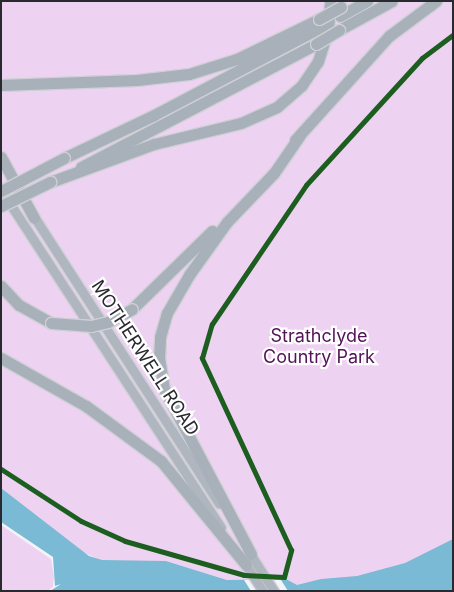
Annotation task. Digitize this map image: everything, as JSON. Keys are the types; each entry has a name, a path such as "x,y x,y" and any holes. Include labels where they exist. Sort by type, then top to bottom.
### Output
{"highway":[{"path":"50,182 154,144 241,123 277,107 302,85 318,61 328,31 330,1"},
{"path":"1,190 154,115 344,8 367,1"},
{"path":"1,206 316,44 392,1"},
{"path":"1,286 19,305 52,322 91,326 108,322 132,309 193,252 390,36 436,1"},
{"path":"1,85 147,79 189,74 237,59 319,23"},
{"path":"251,554 164,389 159,359 160,337 170,307 188,275 227,222 274,173 300,135"},
{"path":"1,157 34,218"},
{"path":"1,349 68,397"},
{"path":"1,358 86,406 161,461 252,569"}],"main road":[{"name":"MOTHERWELL ROAD","path":"1,166 251,554 252,569"},
{"name":"MOTHERWELL ROAD","path":"1,190 252,569"},
{"path":"252,569 263,591"},
{"path":"252,569 274,591"}],"green space":[{"name":"Strathclyde Country Park","path":"1,1 453,1 453,591 296,585 286,579 227,580 166,561 102,561 76,549 1,488"},
{"path":"1,525 51,559 54,576 53,587 48,591 1,591"}],"water":[{"path":"1,488 89,556 102,560 166,561 227,580 286,579 297,585 321,579 357,576 405,563 453,539 453,591 50,591 61,584 55,586 53,557 1,522"}],"pier":[{"path":"244,580 281,580 288,591 251,591"}],"cycle path":[{"path":"1,469 81,521 125,541 244,575 284,577 291,550 202,358 212,324 306,185 422,58 453,35"}]}
